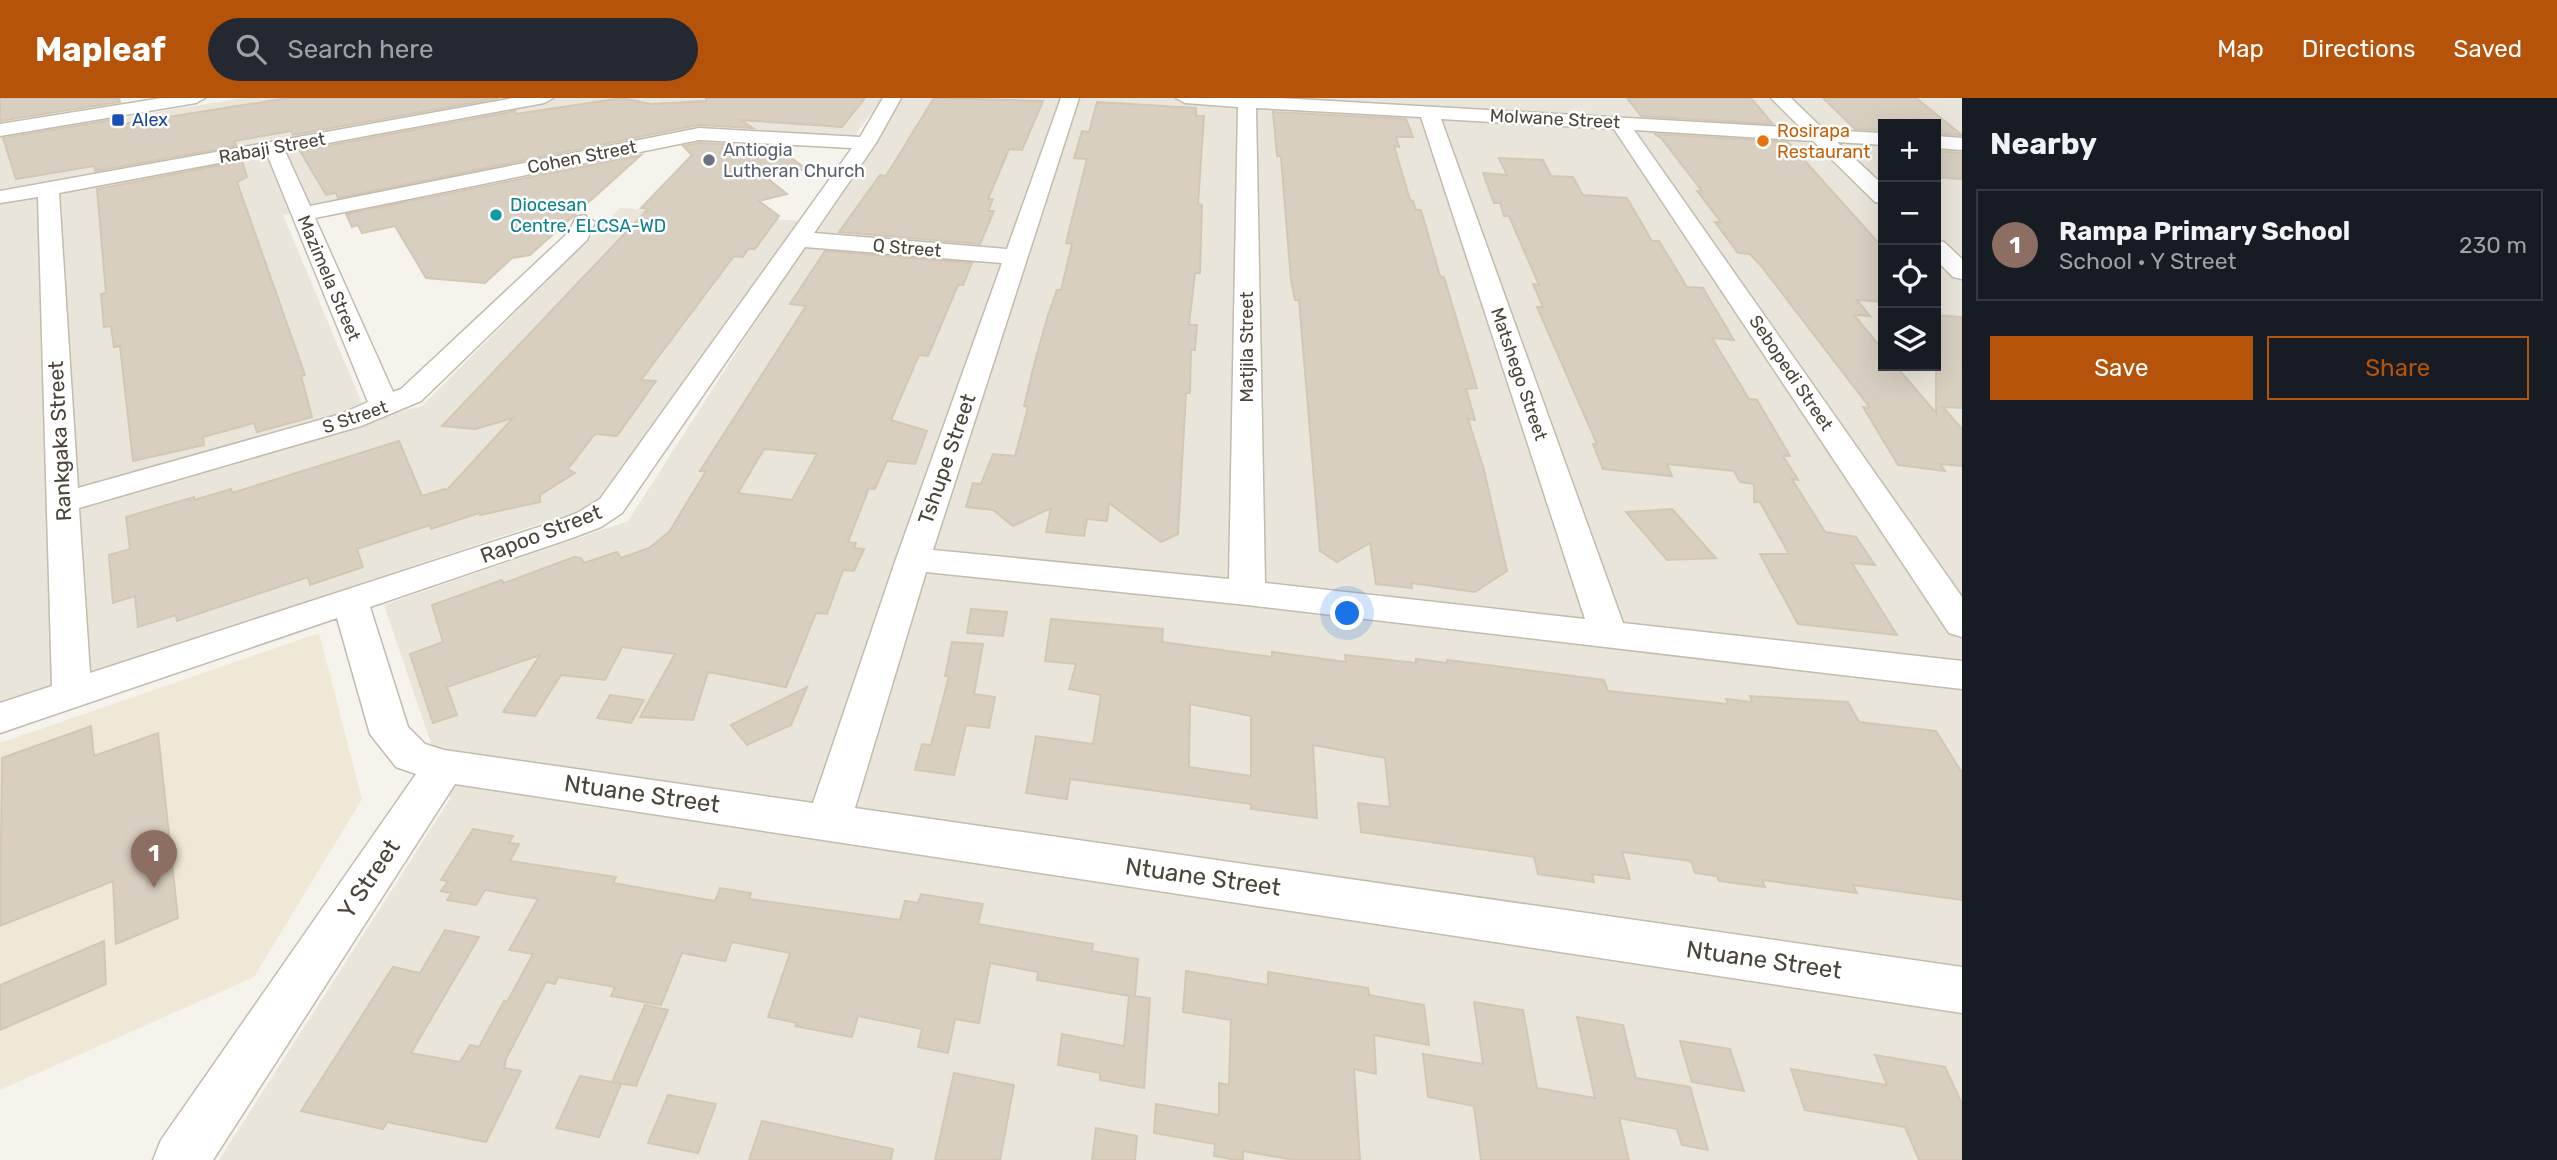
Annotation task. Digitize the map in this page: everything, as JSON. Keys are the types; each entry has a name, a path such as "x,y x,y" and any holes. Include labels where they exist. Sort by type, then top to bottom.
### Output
{"street":[{"path":"58,98 60,120"},
{"path":"0,130 196,98"},
{"name":"Rabaji Street","path":"0,197 274,148 465,105 544,98"},
{"name":"Rapoo Street","path":"0,718 560,531 589,520 611,506 866,143 892,98"},
{"name":"Tshupe Street","path":"829,821 913,559 1070,98"},
{"name":"Molwane Street","path":"1185,98 1878,139"},
{"path":"1780,98 1878,193"},
{"name":"Matjila Street","path":"1247,102 1247,593"},
{"name":"Matshego Street","path":"1429,112 1609,636"},
{"name":"Sebopedi Street","path":"1619,122 1962,624"},
{"name":"Cohen Street","path":"301,214 699,134 866,143"},
{"path":"1941,142 1962,144"},
{"name":"Mazimela Street","path":"274,148 385,408"},
{"name":"Rankgaka Street","path":"48,188 72,694"},
{"name":"S Street","path":"62,503 351,420 411,395 579,234 584,222"},
{"name":"Q Street","path":"797,239 1017,257"},
{"path":"1941,252 1962,272"},
{"path":"913,559 1247,593 1962,675"},
{"path":"351,601 390,734 411,756 444,766"},
{"name":"Ntuane Street","path":"444,766 1962,990"},
{"name":"Y Street","path":"181,1160 444,766"}],"shaded area":[{"path":"243,98 882,98 854,137 710,126 283,215 369,420 422,406 620,208 799,221 602,503 0,703 0,138"},
{"path":"899,98 1962,98 1962,1160 219,1160 450,799 384,605 628,521"},
{"path":"319,633 362,799 254,977 0,1090 0,743"}],"building":[{"path":"0,98 119,98 120,102 0,121"},
{"path":"288,98 499,98 293,135 291,131 235,141 236,146 95,171 94,166 16,179 3,138 123,118 124,124"},
{"path":"622,98 651,104 706,101 706,98 865,98 842,127 741,120 753,128 698,125 338,198 336,193 326,195 300,151 515,111 516,114"},
{"path":"934,98 1043,101 1022,150 1009,149 988,199 993,199 988,211 994,211 980,244 839,232 880,175 886,176"},
{"path":"1627,98 1751,98 1773,124 1641,116"},
{"path":"1823,98 1916,98 1962,135 1941,134 1941,119 1878,119 1878,130 1855,129"},
{"path":"1097,102 1196,108 1196,116 1204,116 1198,204 1202,205 1200,273 1195,273 1189,325 1197,325 1195,350 1191,350 1190,393 1186,393 1178,534 1161,542 1109,503 1107,521 1087,519 1084,536 1046,532 1051,508 1013,526 993,510 966,507 973,483 981,484 993,454 1015,456 1028,407 1024,406 1034,365 1057,290 1061,290 1072,244 1066,243 1087,159 1074,158 1082,131 1089,132"},
{"path":"1273,112 1406,119 1413,137 1396,137 1399,147 1394,146 1410,200 1416,210 1421,210 1440,276 1444,277 1477,388 1466,389 1475,420 1468,419 1484,470 1507,571 1475,592 1411,583 1412,588 1376,584 1370,543 1337,562 1320,551 1299,300 1295,300 1291,280 1281,157 1277,156"},
{"path":"1654,134 1788,142 1878,242 1878,302 1857,300 1870,316 1854,315 1878,344 1878,371 1900,371 1936,413 1936,371 1941,371 1941,315 1962,317 1962,408 1943,407 1962,429 1962,466 1940,464 1945,471 1898,465 1863,407 1870,408 1762,267 1750,254 1738,253 1715,222 1721,222 1697,191 1702,191 1661,138"},
{"path":"699,143 777,147 806,169 767,178 787,194 759,201 779,216 755,249 748,249 743,257 734,256 641,380 656,381 617,436 595,434 568,469 575,473 540,495 540,502 480,515 479,513 431,529 430,525 357,549 363,567 310,585 308,577 177,621 176,615 138,627 135,596 113,603 109,555 130,549 126,517 194,497 194,500 231,489 232,493 399,441 422,496 445,489 446,491 513,418 475,429 442,426 648,209 641,208 692,155 683,146"},
{"path":"1941,151 1962,153 1962,179 1941,177"},
{"path":"641,155 530,255 512,258 485,283 426,278 395,226 362,233 358,225 352,227 346,214"},
{"path":"1499,158 1543,160 1551,176 1573,177 1583,195 1627,198 1652,241 1659,241 1687,287 1703,288 1734,340 1712,338 1749,399 1757,400 1790,456 1783,456 1798,480 1792,479 1825,532 1856,537 1875,565 1852,563 1897,635 1798,624 1760,554 1789,554 1760,502 1754,502 1754,484 1740,482 1734,471 1667,464 1672,476 1603,469 1593,444 1597,444 1537,307 1543,307 1533,284 1539,285 1509,216 1504,216 1500,203 1494,203 1483,173 1507,175"},
{"path":"242,161 247,177 237,182 305,375 301,376 312,417 257,432 254,423 203,437 204,445 133,461 120,346 114,347 111,326 104,327 101,294 106,293 97,189"},
{"path":"825,251 972,263 963,285 958,285 928,356 919,355 891,420 927,431 915,464 887,461 875,489 869,488 848,542 856,543 854,548 864,549 854,571 843,570 827,614 816,613 786,687 708,672 693,720 640,717 675,654 622,647 605,680 561,675 535,716 503,712 540,655 447,687 457,715 433,723 410,654 443,642 432,605 502,580 504,583 574,557 581,558 584,563 617,552 621,558 649,548 669,532 706,471 700,471 806,306 790,304","holes":["764,449 817,454 792,500 738,493"]},
{"path":"1672,509 1716,558 1667,560 1626,512"},
{"path":"971,609 1007,612 1003,636 967,633"},
{"path":"1051,619 1163,629 1162,642 1272,657 1272,652 1346,662 1345,655 1416,663 1416,659 1447,663 1447,660 1604,680 1608,691 1728,704 1726,699 1752,702 1750,696 1848,702 1859,722 1936,731 1962,773 1962,900 1853,885 1857,893 1762,880 1765,887 1719,881 1717,876 1695,873 1691,861 1622,852 1630,879 1592,874 1594,882 1538,874 1534,857 1361,832 1358,803 1390,807 1385,758 1313,745 1317,818 1251,809 1251,804 1070,779 1067,799 1026,793 1036,736 1093,744 1101,695 1069,689 1076,664 1045,661","holes":["1190,704 1251,716 1251,776 1189,767"]},
{"path":"952,642 983,644 974,694 995,697 989,728 966,725 954,775 915,770 922,744 931,745 949,676 945,676"},
{"path":"807,687 791,725 747,745 731,725"},
{"path":"610,695 644,700 631,723 597,718"},
{"path":"91,726 94,756 158,733 178,918 116,944 113,881 0,926 2,758"},
{"path":"473,829 513,836 509,843 519,844 510,861 616,877 613,883 715,901 720,888 751,893 749,899 900,920 905,901 918,903 921,894 983,904 978,924 1093,944 1092,951 1138,959 1135,996 1150,998 1144,1088 1100,1080 1100,1073 1058,1065 1062,1034 1124,1046 1129,996 1037,980 1038,972 990,963 979,1023 955,1019 948,1053 918,1047 922,1029 858,1016 852,1037 795,1026 797,1023 768,1017 790,953 732,942 725,961 682,953 661,1005 611,996 615,987 558,977 555,984 546,982 506,1059 504,1068 521,1071 486,1142 387,1122 383,1129 301,1111 393,967 420,973 445,930 479,937 411,1053 460,1062 470,1045 479,1047 504,1001 507,1002 533,954 509,950 538,899 485,890 476,905 447,900 452,893 441,891 448,881 441,880"},
{"path":"104,941 106,984 0,1030 0,985"},
{"path":"1186,971 1268,985 1268,972 1368,988 1369,995 1424,1005 1429,1045 1374,1035 1376,1074 1354,1069 1360,1160 1294,1160 1243,1151 1243,1160 1236,1160 1214,1156 1215,1144 1154,1133 1156,1104 1219,1115 1219,1083 1229,1085 1231,1020 1183,1012"},
{"path":"1474,1002 1523,1010 1537,1088 1595,1098 1577,1017 1623,1025 1636,1078 1690,1087 1708,1150 1682,1145 1677,1129 1619,1118 1629,1160 1481,1160 1474,1106 1428,1097 1423,1054 1483,1064"},
{"path":"645,1005 668,1010 636,1086 612,1082"},
{"path":"1680,1041 1730,1049 1744,1091 1692,1082"},
{"path":"1875,1055 1945,1067 1962,1104 1962,1160 1919,1160 1905,1127 1805,1110 1791,1069 1887,1085"},
{"path":"954,1073 1014,1085 1000,1160 935,1160"},
{"path":"580,1076 621,1084 599,1137 556,1128"},
{"path":"668,1095 716,1104 698,1153 648,1143"},
{"path":"762,1121 893,1149 891,1160 749,1160"},
{"path":"1096,1128 1137,1136 1135,1160 1092,1160"}],"place":[{"name":"Alex","path":"118,120"},
{"name":"Rosirapa Restaurant","path":"1763,141"},
{"name":"Antiogia Lutheran Church","path":"709,160"},
{"name":"Diocesan Centre, ELCSA-WD","path":"496,215"},
{"name":"Rampa Primary School","path":"154,888"}]}
